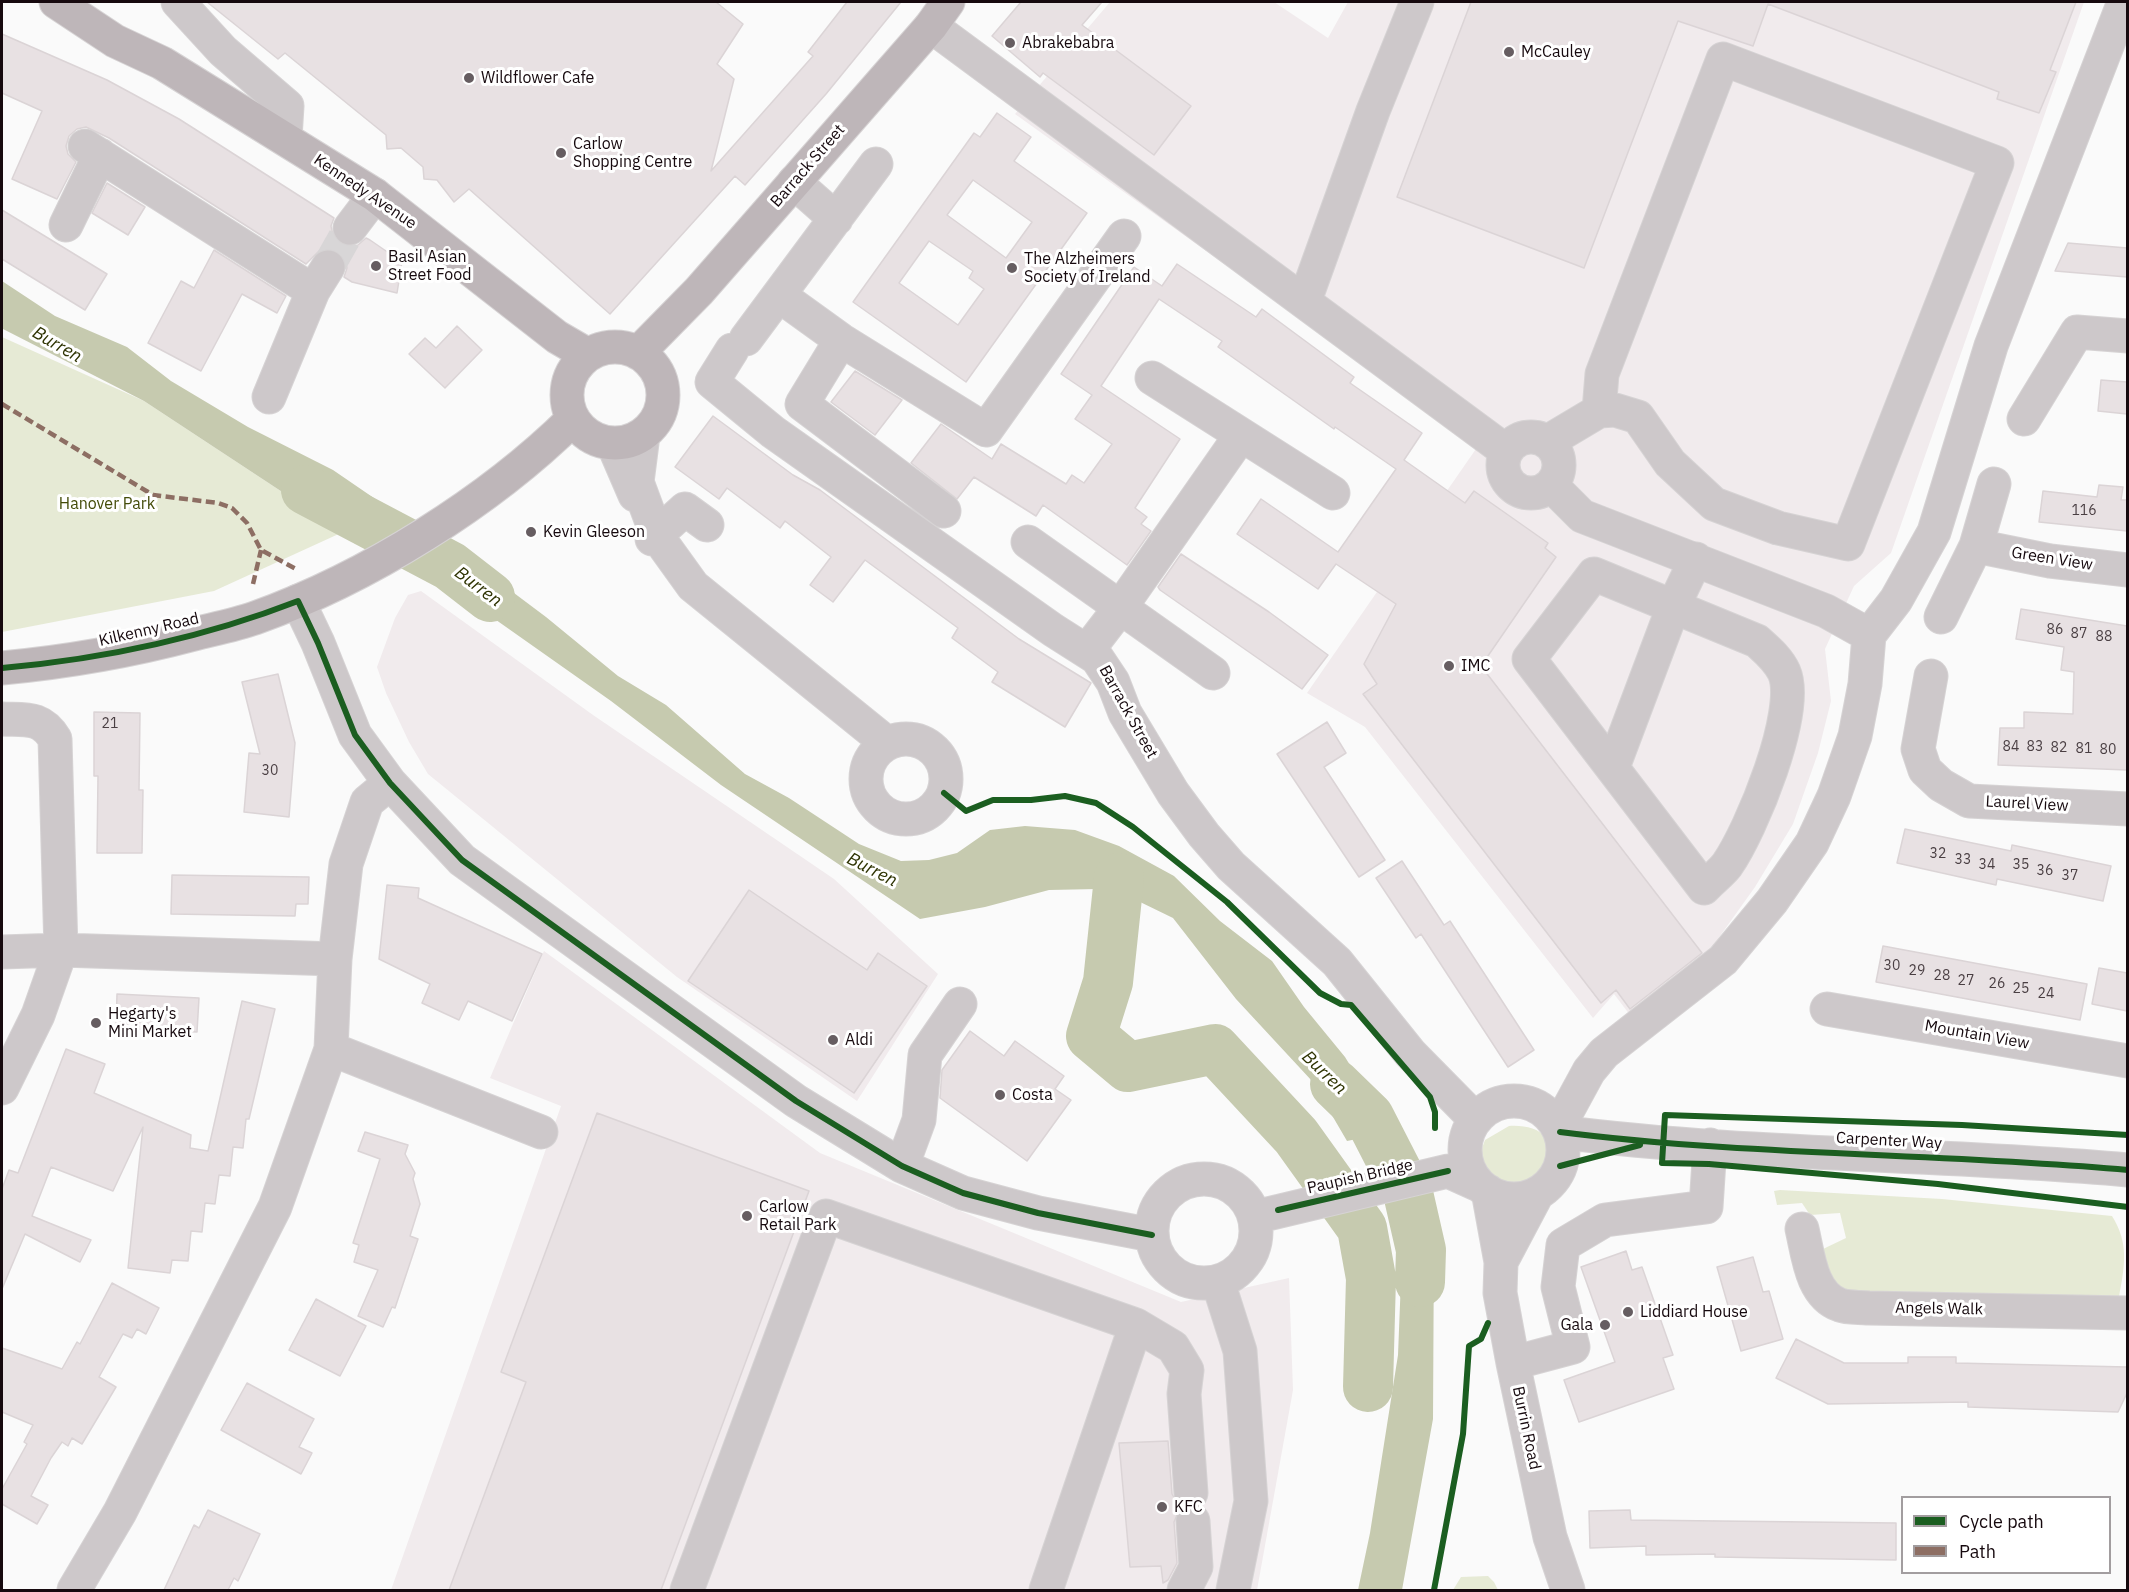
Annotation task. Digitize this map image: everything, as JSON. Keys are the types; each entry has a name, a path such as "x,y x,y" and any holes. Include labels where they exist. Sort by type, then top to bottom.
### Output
{"main road":[{"name":"Kennedy Avenue","path":"56,2 115,41 162,63 375,195 557,337 579,366"},
{"name":"Kennedy Avenue","path":"95,2 162,63"},
{"name":"Barrack Street","path":"647,361 664,328 939,14"},
{"path":"613,347 647,361 662,382 664,397 654,424 605,434 568,406 579,366 613,347"},
{"name":"Kilkenny Road","path":"2,668 58,663 126,652 254,618 298,601 368,568 454,515 550,442 605,434"}],"street":[{"path":"178,2 223,51 287,106 285,138"},
{"path":"1305,300 1373,111 1417,2"},
{"path":"1559,1130 1588,1071 1604,1053 1723,960 1772,902 1812,843 1834,796 1855,736 1865,684 1869,635 1896,600 1934,532 1991,346 2124,2"},
{"path":"939,14 1264,273 1305,300 1506,451"},
{"path":"1548,442 1599,411 1615,410 1638,417 1670,463 1714,504 1778,528 1848,544 1997,163 1723,58 1602,374 1599,411"},
{"path":"66,225 93,150 321,279 269,397"},
{"path":"876,164 780,296 841,340 986,430 1124,236"},
{"path":"794,182 836,219"},
{"path":"350,228 375,195"},
{"name":"Barrack Street","path":"780,296 712,382 773,432 1097,658 1113,682 1125,713 1173,793 1204,835 1231,866 1337,962 1410,1053 1462,1145"},
{"path":"2024,418 2077,332 2127,336"},
{"path":"841,340 802,404 944,511"},
{"path":"1152,378 1333,493"},
{"path":"605,434 637,482 655,538 688,591 840,728 881,748"},
{"path":"1087,651 1120,608 1241,435"},
{"path":"1525,438 1537,438 1548,442 1558,458 1559,468 1551,485 1533,493 1514,488 1503,471 1506,451 1514,442 1525,438"},
{"path":"1941,617 1976,546 1994,484"},
{"path":"1551,485 1582,516 1826,611 1869,635"},
{"path":"655,538 685,508 707,525"},
{"path":"1028,542 1213,673"},
{"name":"Green View","path":"1976,546 2050,561 2127,570"},
{"path":"1613,767 1674,606 1696,559"},
{"path":"1594,574 1674,606 1757,641 1774,657 1785,673 1789,702 1756,812 1726,866 1704,888 1529,659 1594,574"},
{"path":"298,601 316,636 355,735 390,783 462,860 796,1101 902,1166 963,1193 1038,1213 1152,1235"},
{"name":"Laurel View","path":"1931,676 1918,749 1924,770 1941,786 1969,801 2127,809"},
{"path":"2,719 46,725 55,739 61,950 38,1015 2,1088"},
{"path":"74,1590 120,1512 275,1207 331,1049 335,958 346,864 367,802 390,783"},
{"path":"2,952 61,950 335,958"},
{"path":"902,1166 919,1120 926,1055 960,1004"},
{"name":"Mountain View","path":"1827,1009 2127,1061"},
{"path":"331,1049 541,1132"},
{"path":"1518,1100 1588,1071"},
{"path":"1518,1100 1533,1104 1547,1113 1559,1130 1563,1143 1560,1166 1549,1184 1537,1194 1507,1199 1483,1188 1468,1168 1462,1145 1487,1108 1502,1101 1518,1100"},
{"name":"Carpenter Way","path":"1559,1130 1649,1143 2041,1162 2127,1170"},
{"name":"Carpenter Way","path":"1560,1166 1649,1143"},
{"name":"Paupish Bridge","path":"1267,1214 1462,1145"},
{"path":"1513,1364 1573,1347 1558,1287 1563,1245 1605,1220 1706,1207 1710,1145"},
{"path":"1195,1180 1221,1181 1236,1189 1248,1202 1267,1214 1257,1234 1250,1257 1233,1275 1218,1282 1196,1282 1174,1274 1163,1264 1155,1250 1152,1235 1153,1218 1160,1202 1172,1190 1195,1180"},
{"name":"Burrin Road","path":"1483,1188 1501,1262 1500,1293 1513,1364 1550,1537 1568,1590"},
{"name":"Burrin Road","path":"1501,1262 1537,1194"},
{"path":"687,1590 826,1215 1136,1325 1173,1347 1187,1370 1184,1394 1196,1567 1184,1590"},
{"name":"Angels Walk","path":"1802,1229 1815,1281 1825,1297 1840,1305 1868,1308 2127,1313"},
{"path":"1218,1282 1240,1351 1251,1501 1233,1590"},
{"path":"1049,1590 1136,1325"}],"shaded area":[{"path":"1110,2 1274,2 1328,38 1348,2 2084,2 1891,553 1854,586 1825,649 1831,701 1818,753 1793,824 1755,887 1705,957 1630,1015 1614,994 1593,1018 1365,727 1307,693 1478,446 1015,114"},
{"path":"421,591 593,715 834,879 938,974 857,1101 677,977 428,774 409,742 386,693 377,667 395,618 408,595"},
{"name":"Carlow Retail Park","path":"544,951 820,1153 1181,1302 1289,1278 1293,1390 1257,1590 391,1590 561,1106 490,1078"}],"green space":[{"name":"Hanover Park","path":"2,337 144,401 343,532 214,591 2,632"},
{"path":"1509,1126 1520,1126 1538,1131 1548,1142 1549,1159 1544,1170 1533,1178 1508,1183 1488,1175 1483,1166 1481,1155 1485,1140"},
{"path":"1774,1191 1942,1199 2112,1216 2121,1236 2124,1255 2119,1297 1854,1296 1833,1285 1824,1261 1823,1249 1846,1238 1840,1213 1810,1215 1802,1203 1777,1205"},
{"path":"1488,1576 1498,1590 1453,1590 1461,1577"}],"water":[{"path":"2,281 55,316 127,347 171,381 248,427 333,470 387,507 354,530 343,532 144,401 3,329"},
{"path":"454,548 546,617 618,676 666,705 745,774 789,798 859,844 901,861 929,860 957,853 990,830 1025,826 1075,830 1119,846 1174,876 1220,921 1272,961 1304,1007 1345,1057 1391,1132 1347,1141 1312,1081 1236,999 1173,918 1136,900 1097,889 1049,890 985,907 920,919 721,785 611,701 472,603 459,591 419,568"},
{"path":"1427,1213 1434,1235 1433,1419 1402,1590 1358,1590 1370,1533 1398,1355 1401,1279 1395,1220"}],"building":[{"name":"Carlow Shopping Centre","path":"207,2 716,2 743,24 717,64 734,79 711,171 813,56 808,52 847,2 901,2 826,94 745,185 735,176 610,314 469,189 454,202 437,180 424,179 423,167 401,148 387,149 386,135 285,53 278,59"},
{"path":"1021,2 1102,2 1082,25 1191,106 1154,155 1043,73 1040,77 992,36"},
{"path":"1471,2 2076,2 2050,70 2056,72 2039,113 1997,99 1999,92 1768,4 1753,46 1678,21 1584,268 1397,197"},
{"path":"2,34 107,80 179,119 334,218 331,226 333,235 339,243 348,247 358,245 366,238 370,240 402,262 397,293 352,282 344,277 347,268 345,259 337,251 329,248 320,250 306,264 109,138 86,127 77,129 69,136 66,146 68,154 76,162 57,199 12,179 42,111 2,93"},
{"name":"The Alzheimers Society of Ireland","path":"997,113 1031,137 1014,161 1087,213 966,382 853,302 974,133 980,137","holes":["973,180 1032,222 1006,258 947,215","929,241 973,271 969,278 984,289 958,325 899,283"]},
{"path":"107,183 145,207 128,235 92,213"},
{"path":"2,210 107,274 85,310 2,259"},
{"path":"2068,243 2127,248 2127,277 2055,271"},
{"path":"214,250 286,296 277,313 242,294 201,371 148,343 181,281 194,288"},
{"path":"1177,264 1256,317 1262,309 1354,377 1350,383 1422,433 1404,460 1465,503 1474,491 1548,543 1545,548 1556,557 1481,666 1702,953 1630,1009 1616,990 1601,1003 1363,694 1377,684 1364,664 1396,604 1336,564 1318,589 1237,534 1261,499 1338,552 1396,469 1335,427 1334,429 1218,347 1222,341 1159,299 1101,386 1180,439 1135,508 1147,517 1141,524 1151,531 1127,565 1043,505 1036,516 974,477 957,499 911,463 941,424 992,459 1001,444 1066,484 1072,475 1084,483 1112,444 1075,419 1092,395 1061,374 1134,267 1162,286"},
{"path":"457,326 482,350 445,388 409,354 425,338 436,348"},
{"path":"855,371 902,400 875,435 831,402"},
{"path":"2101,380 2127,382 2127,414 2098,411"},
{"path":"713,416 793,475 820,490 1019,639 1091,683 1065,727 992,682 998,672 952,638 958,628 865,560 833,602 810,585 831,557 785,521 780,528 727,488 719,499 675,467"},
{"path":"2099,485 2123,487 2121,500 2127,500 2127,531 2039,522 2043,491 2097,497"},
{"path":"1181,554 1269,612 1328,655 1302,689 1160,590 1158,587"},
{"path":"2021,609 2127,626 2127,770 1998,765 2000,728 2024,728 2024,712 2073,714 2074,672 2061,670 2064,647 2016,639"},
{"path":"278,674 295,743 289,817 244,812 249,753 260,754 242,682"},
{"path":"94,712 140,713 139,790 143,790 142,853 97,853 98,776 94,776"},
{"path":"1327,722 1346,753 1324,767 1385,860 1359,877 1277,754"},
{"path":"1905,829 2011,851 2012,845 2111,866 2103,901 1997,879 1996,885 1897,863"},
{"path":"1402,861 1444,925 1450,921 1534,1050 1508,1067 1421,934 1416,938 1376,878"},
{"path":"172,875 309,877 308,904 296,904 295,916 171,914"},
{"path":"387,885 419,888 418,898 542,954 512,1021 468,1001 459,1020 422,1003 430,984 379,959"},
{"name":"Aldi","path":"749,890 867,970 878,953 927,986 854,1093 688,981"},
{"path":"1883,946 2087,984 2080,1020 1876,982"},
{"path":"2099,968 2127,973 2127,1011 2092,1004"},
{"path":"117,994 199,998 197,1032 116,1028"},
{"path":"242,1001 275,1009 249,1119 246,1119 243,1148 233,1147 230,1176 219,1175 215,1204 205,1203 202,1232 191,1231 188,1261 172,1260 170,1273 128,1268 143,1127 113,1191 51,1167 32,1216 91,1240 80,1262 25,1234 2,1289 2,1189 9,1170 18,1173 66,1049 105,1064 94,1093 191,1135 190,1148 208,1151"},
{"name":"Costa","path":"970,1031 1004,1056 1015,1041 1064,1076 1055,1089 1071,1100 1027,1161 940,1098 942,1070"},
{"path":"597,1113 809,1191 661,1590 449,1590 526,1382 501,1372"},
{"path":"365,1132 408,1145 405,1154 415,1173 413,1179 420,1204 410,1236 418,1239 395,1308 392,1307 383,1327 358,1316 378,1270 354,1262 359,1245 353,1243 380,1159 358,1151"},
{"name":"Liddiard House","path":"1626,1251 1632,1270 1642,1267 1673,1355 1663,1358 1674,1389 1579,1422 1564,1380 1615,1362 1581,1267"},
{"path":"1753,1257 1763,1292 1769,1291 1783,1339 1741,1351 1717,1267"},
{"path":"112,1283 159,1308 146,1334 137,1329 132,1338 123,1334 99,1377 116,1387 82,1444 72,1438 68,1446 62,1442 51,1458 31,1496 48,1505 37,1524 2,1504 2,1489 27,1444 24,1442 33,1425 2,1412 2,1348 62,1369 77,1342 80,1344"},
{"path":"316,1299 366,1326 340,1376 289,1350"},
{"path":"1796,1339 1844,1363 1908,1363 1908,1357 1956,1357 1956,1363 2127,1367 2127,1393 2118,1412 1968,1407 1968,1402 1828,1404 1776,1378"},
{"path":"247,1383 314,1419 299,1447 312,1453 301,1474 221,1430"},
{"name":"KFC","path":"1168,1441 1172,1494 1180,1508 1174,1522 1177,1563 1168,1580 1163,1583 1161,1566 1130,1567 1119,1443"},
{"path":"208,1510 260,1534 238,1581 234,1578 228,1590 164,1590 194,1525 199,1528"},
{"path":"1630,1510 1631,1520 1896,1523 1896,1560 1715,1557 1715,1554 1646,1555 1646,1546 1590,1548 1589,1511"}],"waterway":[{"name":"Burren","path":"306,490 450,566 490,597"},
{"path":"1119,878 1108,982 1091,1036 1128,1067 1215,1049 1296,1136 1362,1228 1371,1278 1368,1387"},
{"name":"Burren","path":"1335,1084 1369,1117 1408,1193 1421,1250 1420,1282"}],"tunnel":[{"path":"328,267 350,228"}],"marked path":[{"path":"2,404 153,495 218,503 232,508 247,523 261,550 296,569"},
{"path":"253,584 261,550"}],"cycle path":[{"path":"2,668 78,659 152,645 226,626 298,601 318,643 355,735 390,783 462,860 796,1101 902,1166 963,1193 1038,1213 1152,1235"},
{"path":"944,793 966,811 993,800 1031,800 1065,796 1096,803 1133,827 1227,902 1320,993 1341,1004 1351,1005 1430,1097 1435,1112 1435,1128"},
{"path":"2128,1135 1962,1125 1665,1115 1662,1163 1709,1164 1938,1184 2128,1207"},
{"path":"1560,1132 1701,1146 1986,1160 2128,1170"},
{"path":"1560,1166 1640,1145"},
{"path":"1278,1210 1448,1171"},
{"path":"1434,1590 1463,1434 1469,1346 1481,1339 1488,1323"}],"place":[{"name":"Abrakebabra","path":"1010,43"},
{"name":"McCauley","path":"1509,52"},
{"name":"Wildflower Cafe","path":"469,78"},
{"name":"Carlow Shopping Centre","path":"561,153"},
{"name":"Basil Asian Street Food","path":"376,266"},
{"name":"The Alzheimers Society of Ireland","path":"1012,268"},
{"name":"Kevin Gleeson","path":"531,532"},
{"name":"IMC","path":"1449,666"},
{"name":"Hegarty's Mini Market","path":"96,1023"},
{"name":"Aldi","path":"833,1040"},
{"name":"Costa","path":"1000,1095"},
{"name":"Carlow Retail Park","path":"747,1216"},
{"name":"Liddiard House","path":"1628,1312"},
{"name":"Gala","path":"1605,1325"},
{"name":"KFC","path":"1162,1507"}]}
